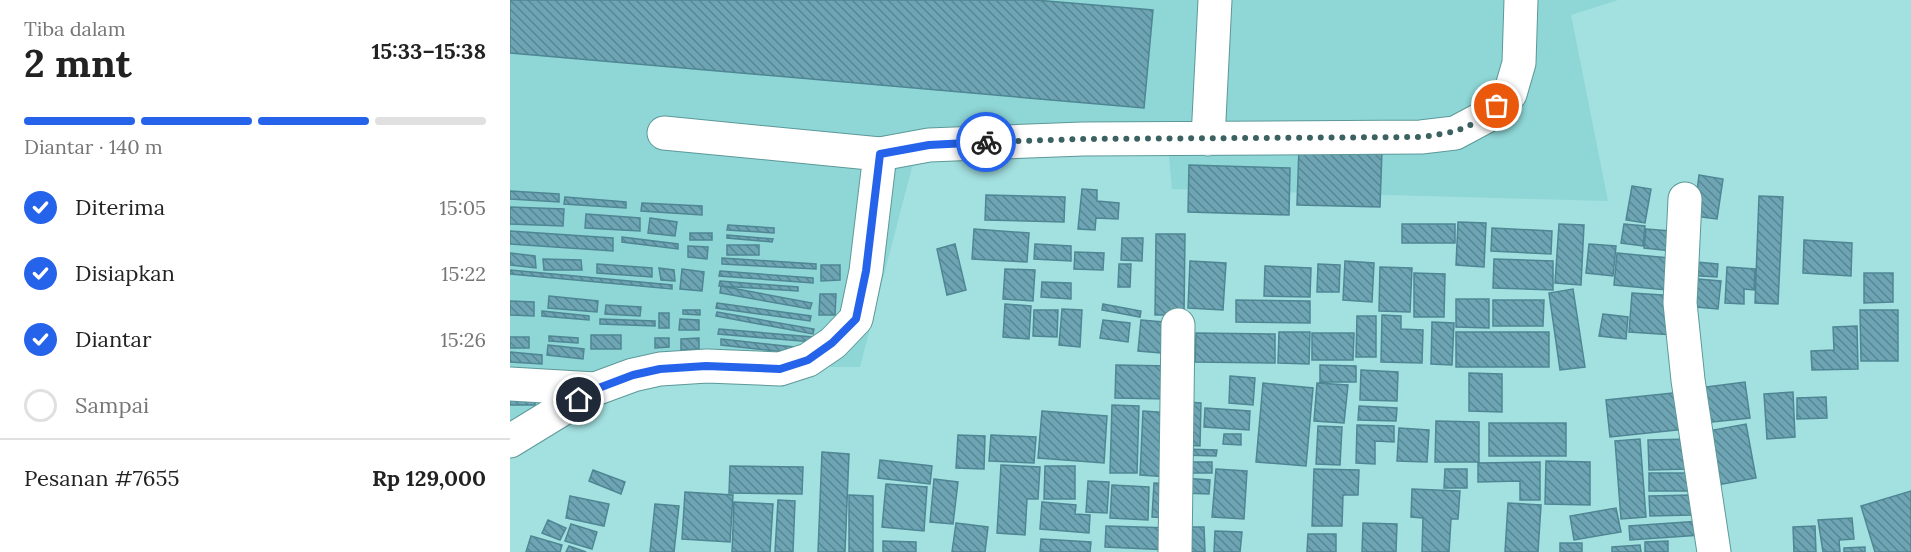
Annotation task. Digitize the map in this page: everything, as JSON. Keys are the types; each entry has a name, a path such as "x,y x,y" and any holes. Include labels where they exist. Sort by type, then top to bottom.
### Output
{"street":[{"path":"1208,140 1215,0"},
{"path":"664,134 880,154 929,145 1083,139 1421,137 1455,133 1485,117 1510,94 1519,63 1521,0"},
{"path":"510,441 596,389 633,375 660,369 706,366 780,369 808,360 832,343 856,319 866,271 880,154"},
{"path":"1685,199 1680,303 1688,380 1714,552"},
{"path":"1175,552 1178,325"},
{"path":"510,384 596,389"}],"shaded area":[{"path":"510,0 1618,0 1571,15 1608,201 1172,189 1169,156 987,119 912,167 860,367 675,367 510,456"}],"building":[{"path":"510,0 1035,0 1153,10 1144,108 510,53"},
{"path":"1299,147 1382,150 1380,207 1297,205"},
{"path":"1189,165 1290,168 1289,215 1188,212"},
{"path":"1699,175 1723,179 1717,219 1694,216"},
{"path":"1632,186 1651,189 1645,223 1626,220"},
{"path":"1082,189 1097,190 1097,201 1119,203 1118,219 1096,218 1095,230 1078,229"},
{"path":"510,191 559,194 559,202 510,199"},
{"path":"986,195 1065,197 1064,222 985,220"},
{"path":"1759,196 1783,197 1778,304 1755,303"},
{"path":"565,197 626,202 626,208 564,204"},
{"path":"642,203 702,206 702,215 641,211"},
{"path":"510,207 564,209 563,226 510,224"},
{"path":"586,214 640,218 640,231 585,228"},
{"path":"650,218 677,222 675,236 648,233"},
{"path":"1458,222 1486,223 1484,267 1456,265"},
{"path":"1402,224 1455,224 1455,243 1402,243"},
{"path":"1559,224 1584,225 1581,285 1555,283"},
{"path":"1624,224 1645,226 1643,246 1621,243"},
{"path":"728,225 774,228 774,233 727,230"},
{"path":"1492,228 1552,231 1551,254 1491,251"},
{"path":"974,229 1029,233 1027,262 972,259"},
{"path":"1646,229 1683,232 1681,252 1644,248"},
{"path":"510,231 613,238 613,251 510,244"},
{"path":"690,233 712,233 712,240 690,240"},
{"path":"1156,234 1185,234 1184,315 1155,315"},
{"path":"727,235 773,239 772,242 727,238"},
{"path":"622,237 678,244 678,249 622,242"},
{"path":"1122,238 1143,238 1142,261 1121,260"},
{"path":"1804,240 1852,243 1851,276 1803,273"},
{"path":"955,244 966,290 947,295 937,249"},
{"path":"1035,244 1071,246 1071,261 1034,259"},
{"path":"1589,244 1616,246 1613,276 1586,273"},
{"path":"727,245 759,245 759,255 727,255"},
{"path":"688,246 708,247 707,259 688,257"},
{"path":"1075,252 1104,253 1103,270 1074,269"},
{"path":"510,253 535,256 536,268 510,265"},
{"path":"1617,253 1680,259 1678,291 1614,285"},
{"path":"722,258 816,264 816,269 722,264"},
{"path":"543,259 581,260 582,270 544,270"},
{"path":"1494,259 1553,261 1553,290 1493,288"},
{"path":"1190,261 1226,263 1223,310 1188,308"},
{"path":"1345,261 1374,263 1372,302 1343,300"},
{"path":"1685,261 1718,264 1717,277 1684,275"},
{"path":"597,264 652,268 652,277 597,273"},
{"path":"1119,264 1131,264 1130,287 1118,287"},
{"path":"1318,264 1340,265 1339,292 1317,292"},
{"path":"821,265 840,265 840,280 821,281"},
{"path":"1265,266 1311,268 1310,297 1264,296"},
{"path":"1380,267 1412,268 1410,312 1379,311"},
{"path":"1727,267 1755,269 1754,290 1744,289 1744,304 1725,303"},
{"path":"659,268 674,270 675,281 661,280"},
{"path":"682,269 704,272 702,291 680,289"},
{"path":"1005,269 1035,270 1033,301 1003,299"},
{"path":"510,270 672,285 672,289 510,274"},
{"path":"720,271 813,278 813,283 719,276"},
{"path":"1414,273 1445,274 1444,317 1414,317"},
{"path":"1864,273 1893,273 1893,302 1864,303"},
{"path":"1686,278 1721,281 1718,309 1684,306"},
{"path":"720,281 798,287 798,291 719,286"},
{"path":"1042,282 1071,283 1071,299 1041,297"},
{"path":"721,286 812,303 810,309 720,293"},
{"path":"1573,289 1585,367 1560,370 1549,293"},
{"path":"1632,293 1677,296 1674,335 1629,332"},
{"path":"820,294 836,294 835,315 819,315"},
{"path":"549,296 598,301 597,312 548,308"},
{"path":"1456,299 1489,299 1489,328 1456,327"},
{"path":"1236,300 1310,301 1310,323 1236,322"},
{"path":"1493,300 1544,300 1543,326 1493,326"},
{"path":"510,301 534,302 534,316 510,315"},
{"path":"717,303 811,316 810,321 716,308"},
{"path":"1005,304 1031,306 1029,339 1003,337"},
{"path":"1103,304 1141,311 1140,317 1102,310"},
{"path":"606,305 641,307 640,316 605,314"},
{"path":"1062,309 1082,310 1080,347 1059,345"},
{"path":"683,310 700,310 700,315 683,314"},
{"path":"1034,310 1058,310 1057,337 1033,336"},
{"path":"1860,310 1898,310 1898,361 1861,361"},
{"path":"542,311 589,316 589,320 542,316"},
{"path":"717,312 814,329 813,334 716,316"},
{"path":"659,313 669,313 669,328 659,328"},
{"path":"1603,314 1628,317 1626,339 1599,336"},
{"path":"1382,315 1401,316 1401,329 1423,330 1422,363 1381,362"},
{"path":"1357,316 1376,316 1376,357 1356,357"},
{"path":"600,319 655,321 655,326 600,324"},
{"path":"680,319 699,320 699,330 679,330"},
{"path":"1103,320 1130,323 1128,342 1100,338"},
{"path":"1141,320 1175,323 1173,354 1138,351"},
{"path":"1432,322 1454,323 1452,365 1431,364"},
{"path":"1857,326 1858,369 1812,370 1811,351 1834,350 1833,327"},
{"path":"719,329 813,337 813,342 718,334"},
{"path":"1279,332 1310,332 1309,364 1278,363"},
{"path":"1456,332 1549,332 1549,367 1456,367"},
{"path":"1196,333 1275,334 1275,363 1195,362"},
{"path":"1312,333 1354,333 1353,360 1312,360"},
{"path":"591,335 621,335 621,349 591,349"},
{"path":"549,336 578,338 578,343 549,341"},
{"path":"510,337 529,337 529,348 510,348"},
{"path":"655,338 669,338 669,347 655,348"},
{"path":"699,338 699,349 681,350 681,339"},
{"path":"721,339 812,349 811,355 721,345"},
{"path":"548,345 584,349 583,359 547,355"},
{"path":"510,352 542,355 542,364 510,362"},
{"path":"1116,365 1170,366 1170,399 1115,398"},
{"path":"1320,365 1356,366 1356,382 1320,382"},
{"path":"1361,370 1398,372 1397,401 1360,400"},
{"path":"1469,373 1502,374 1502,412 1469,411"},
{"path":"1230,376 1255,378 1253,405 1229,403"},
{"path":"1745,382 1750,418 1703,423 1699,388"},
{"path":"1263,383 1313,388 1306,466 1256,462"},
{"path":"1317,383 1348,385 1344,423 1314,421"},
{"path":"510,387 535,388 535,405 510,405"},
{"path":"1682,392 1686,429 1610,437 1606,400"},
{"path":"1793,392 1795,437 1767,439 1764,394"},
{"path":"1826,397 1827,418 1797,419 1797,398"},
{"path":"1186,402 1201,403 1200,446 1185,445"},
{"path":"1112,405 1139,406 1137,473 1110,473"},
{"path":"1359,406 1397,408 1396,421 1358,420"},
{"path":"1205,408 1250,411 1249,430 1204,427"},
{"path":"1042,411 1107,416 1104,463 1038,458"},
{"path":"1143,411 1171,413 1169,477 1140,475"},
{"path":"1436,421 1479,422 1479,462 1435,462"},
{"path":"1489,423 1566,423 1566,456 1489,456"},
{"path":"1746,424 1756,478 1718,485 1708,431"},
{"path":"1357,425 1394,426 1394,442 1375,441 1375,464 1356,463"},
{"path":"1318,426 1342,427 1340,465 1316,464"},
{"path":"1399,428 1429,430 1427,462 1397,461"},
{"path":"1224,434 1241,434 1241,445 1223,444"},
{"path":"958,435 985,436 984,469 956,468"},
{"path":"991,435 1036,437 1034,463 989,461"},
{"path":"1640,439 1646,517 1621,519 1615,441"},
{"path":"1689,439 1689,469 1649,470 1648,440"},
{"path":"1183,449 1217,450 1216,456 1183,455"},
{"path":"822,452 849,454 845,552 818,552"},
{"path":"880,460 932,466 930,484 878,478"},
{"path":"1546,461 1590,462 1590,505 1545,504"},
{"path":"1187,462 1212,462 1212,473 1188,473"},
{"path":"1540,462 1540,500 1520,500 1520,481 1478,482 1478,463"},
{"path":"1001,465 1040,467 1038,499 1027,499 1025,535 997,533"},
{"path":"730,466 803,467 802,494 729,493"},
{"path":"1045,466 1075,466 1075,499 1044,499"},
{"path":"1216,469 1247,471 1244,519 1212,517"},
{"path":"1314,469 1359,470 1358,495 1343,495 1342,526 1312,526"},
{"path":"1445,469 1467,469 1467,488 1444,488"},
{"path":"593,470 625,482 621,494 589,481"},
{"path":"1649,473 1690,473 1690,491 1649,491"},
{"path":"1183,478 1210,480 1209,494 1183,493"},
{"path":"934,479 958,482 953,524 930,522"},
{"path":"1088,481 1109,482 1107,513 1086,512"},
{"path":"1154,483 1172,484 1170,518 1152,517"},
{"path":"886,484 927,487 924,531 882,527"},
{"path":"1112,485 1149,487 1148,520 1110,518"},
{"path":"1412,489 1460,491 1458,519 1451,519 1449,552 1422,552 1423,518 1411,517"},
{"path":"1911,491 1911,552 1875,552 1861,506"},
{"path":"685,492 733,495 730,542 682,539"},
{"path":"849,495 873,496 873,552 849,552"},
{"path":"1692,495 1692,515 1650,516 1649,496"},
{"path":"570,496 609,504 604,526 566,518"},
{"path":"778,500 795,501 793,552 775,552"},
{"path":"734,502 773,504 770,552 732,552"},
{"path":"1042,502 1076,505 1075,514 1090,515 1089,533 1040,529"},
{"path":"1508,503 1541,505 1538,552 1505,552"},
{"path":"655,504 679,506 674,552 650,552"},
{"path":"1616,508 1621,532 1574,540 1570,516"},
{"path":"1852,518 1854,539 1839,540 1840,552 1823,552 1818,520"},
{"path":"548,520 566,528 560,540 542,533"},
{"path":"1700,521 1701,535 1630,540 1629,526"},
{"path":"956,523 988,527 985,552 952,552"},
{"path":"1363,523 1397,524 1396,552 1362,552"},
{"path":"571,524 597,532 592,549 565,541"},
{"path":"1106,526 1171,528 1170,550 1105,547"},
{"path":"1815,526 1816,552 1794,552 1793,527"},
{"path":"1188,527 1204,527 1205,552 1189,552"},
{"path":"1215,531 1242,532 1240,552 1214,552"},
{"path":"1308,534 1336,534 1336,552 1307,552"},
{"path":"531,536 562,545 560,552 526,552"},
{"path":"1041,539 1091,542 1090,552 1040,552"},
{"path":"883,541 916,542 916,552 883,552"},
{"path":"1668,541 1668,552 1645,552 1645,542"},
{"path":"1560,543 1582,543 1582,552 1560,552"},
{"path":"1640,545 1641,552 1612,552 1612,547"},
{"path":"569,546 586,552 566,552"},
{"path":"1865,547 1865,552 1844,552 1844,548"}],"way so far":[{"path":"986,142 1083,139 1421,137 1455,133 1485,117 1497,106"}],"route":[{"path":"579,400 596,389 633,375 660,369 706,366 780,369 808,360 832,343 856,319 866,271 880,154 929,145 986,142"}]}
